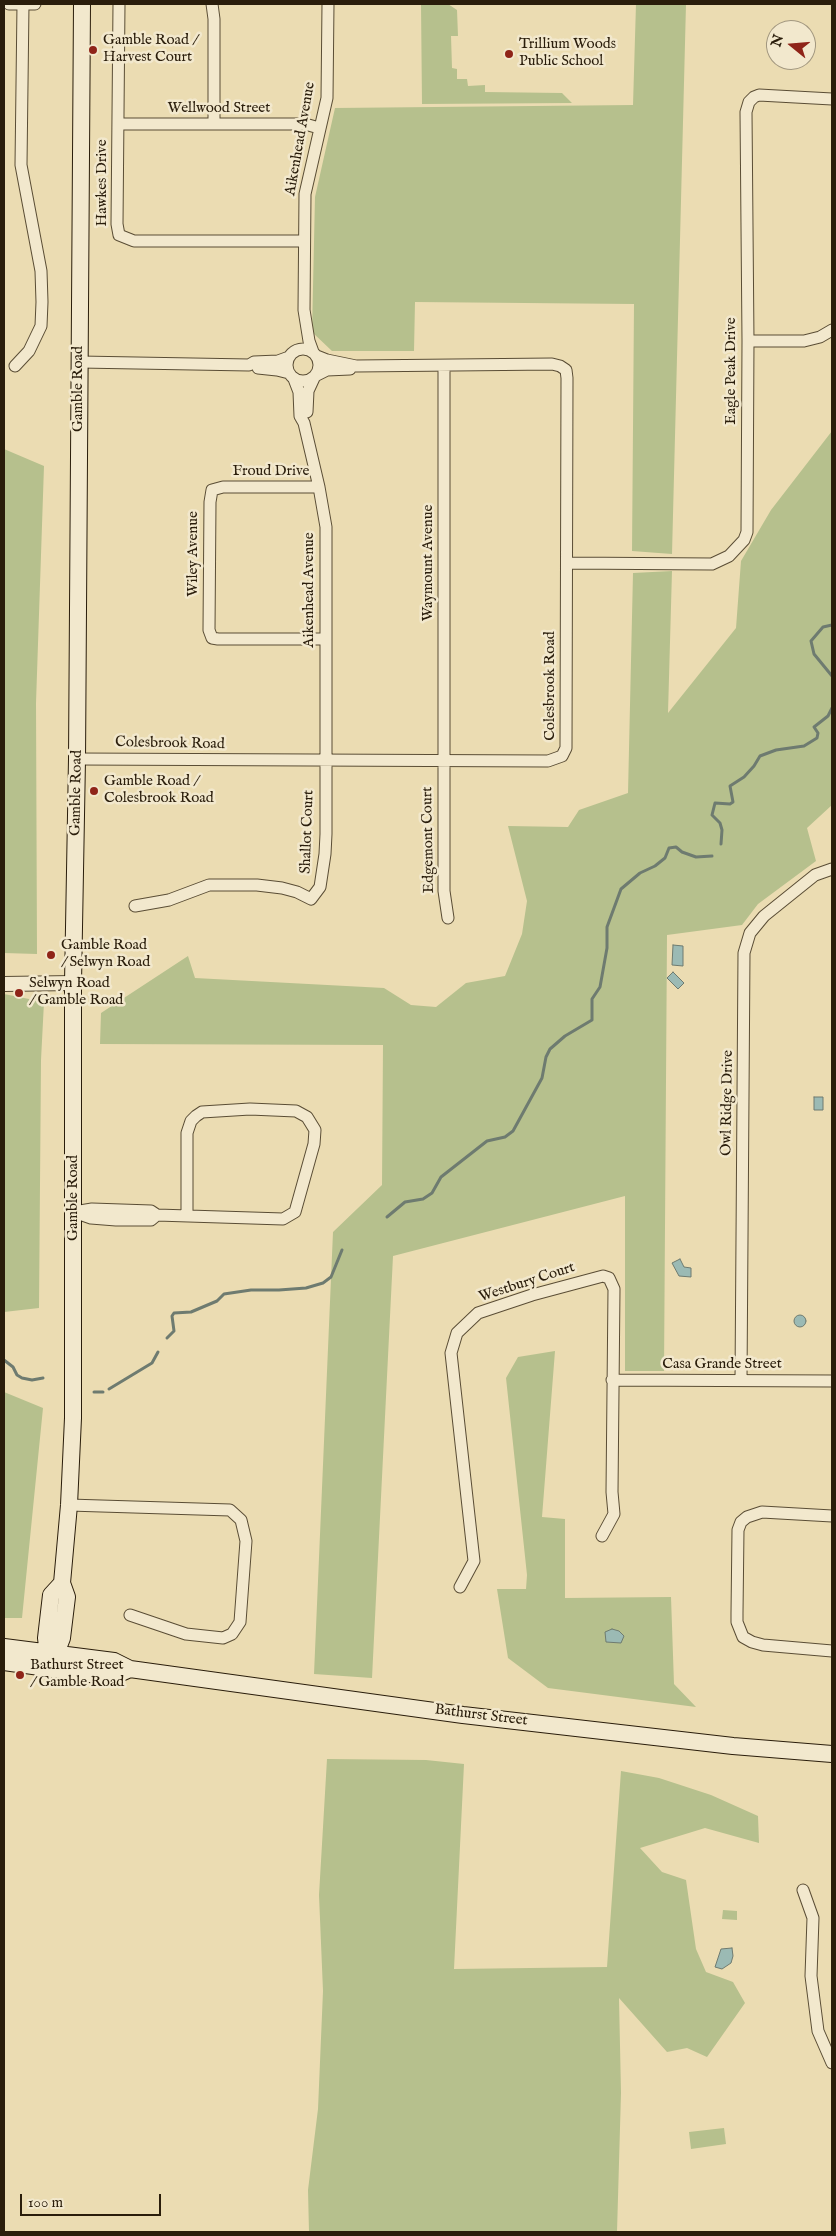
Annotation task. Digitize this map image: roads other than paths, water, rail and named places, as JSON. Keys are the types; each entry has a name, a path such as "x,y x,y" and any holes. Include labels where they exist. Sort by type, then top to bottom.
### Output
{"main road":[{"name":"Gamble Road","path":"50,1669 52,1652 62,1638 67,1597 62,1583 69,1505 72,1418 74,1212 73,982 77,759 82,4"},
{"name":"Bathurst Street","path":"4,1647 114,1661 130,1669 463,1715 733,1746 832,1754"},
{"name":"Bathurst Street","path":"4,1662 112,1677 130,1669"}],"street":[{"path":"10,4 35,4"},
{"path":"15,366 29,351 41,326 42,302 41,271 21,165 23,4"},
{"name":"Hawkes Drive","path":"119,4 117,230 119,235 134,241 304,241"},
{"path":"212,4 214,19 214,124"},
{"name":"Aikenhead Avenue","path":"315,354 307,333 304,310 306,185 328,88 328,4"},
{"name":"Eagle Peak Drive","path":"567,563 712,564 721,561 738,548 746,532 748,341 746,112 749,102 759,95 832,100"},
{"name":"Wellwood Street","path":"118,124 305,124 320,128"},
{"name":"Aikenhead Avenue","path":"292,354 300,336 304,310"},
{"path":"748,341 804,341 820,337 832,330"},
{"path":"80,362 249,365 255,368 281,370 303,382 315,377 320,365 315,354 304,349 278,361 254,362 249,365"},
{"path":"291,376 287,366 292,354"},
{"name":"Colesbrook Road","path":"77,759 548,761 562,756 566,748 566,370 552,364 356,366 327,360 315,354"},
{"name":"Colesbrook Road","path":"315,377 324,371 350,369 356,366"},
{"name":"Waymount Avenue","path":"444,366 444,761"},
{"name":"Aikenhead Avenue","path":"291,376 299,392 300,416 304,423 319,486 326,526 325,760"},
{"name":"Aikenhead Avenue","path":"304,423 308,391 315,377"},
{"name":"Froud Drive","path":"223,487 319,486"},
{"name":"Wiley Avenue","path":"223,487 212,490 210,496 209,630 212,638 326,639"},
{"name":"Shallot Court","path":"134,906 170,900 196,888 222,884 282,888 297,892 311,899 320,887 325,854 325,760"},
{"name":"Edgemont Court","path":"444,761 444,891 448,918"},
{"name":"Owl Ridge Drive","path":"741,1380 744,953 750,933 764,916 815,875 832,870"},
{"path":"4,984 73,982"},
{"path":"74,1212 92,1218 116,1220 151,1220 157,1215 187,1216 282,1219 294,1212 314,1144 315,1130 307,1117 296,1111 250,1109 202,1112 196,1116 191,1121 187,1133 187,1216"},
{"name":"Westbury Court","path":"460,1587 474,1561 450,1353 457,1332 478,1313 596,1277 609,1278 614,1289 612,1492 614,1514 602,1536"},
{"name":"Casa Grande Street","path":"612,1380 832,1381"},
{"path":"69,1505 230,1510 241,1520 246,1541 240,1622 232,1634 223,1638 186,1634 130,1615"},
{"path":"832,1516 762,1512 747,1517 741,1522 738,1530 737,1622 743,1637 752,1642 763,1645 832,1651"},
{"path":"803,1890 813,1918 811,1976 818,2031 832,2063"}],"water":[{"path":"673,945 683,946 683,966 672,965"},
{"path":"673,972 684,983 678,989 667,978"},
{"path":"814,1097 823,1097 823,1110 814,1110"},
{"path":"680,1259 684,1267 691,1268 691,1277 679,1276 672,1263"},
{"path":"800,1315 806,1321 800,1327 794,1321"},
{"path":"612,1629 619,1631 624,1636 621,1643 606,1642 605,1632"},
{"path":"732,1948 733,1956 731,1963 722,1969 715,1967 721,1949"}],"waterway":[{"path":"832,625 823,627 811,641 814,654 832,676"},
{"path":"721,844 722,830 720,823 712,815 715,803 730,804 733,802 730,786 744,777 760,756 776,750 804,746 817,738 818,733 814,727 828,716 832,708"},
{"path":"387,1217 405,1202 423,1199 432,1193 441,1177 487,1141 505,1137 513,1131 542,1078 546,1057 550,1049 565,1036 592,1020 592,999 600,987 607,948 607,927 621,889 640,873 655,866 665,858 669,848 676,847 682,852 696,857 712,856"},
{"path":"167,1338 174,1331 172,1316 174,1313 191,1312 217,1301 224,1294 251,1290 306,1288 323,1283 331,1277 342,1250"},
{"path":"109,1389 152,1363 158,1352"},
{"path":"4,1360 22,1378 32,1380 43,1378"},
{"path":"94,1392 103,1392"}],"place":[{"name":"Gamble Road / Harvest Court","path":"93,50"},
{"name":"Trillium Woods Public School","path":"509,54"},
{"name":"Gamble Road / Colesbrook Road","path":"94,791"},
{"name":"Gamble Road / Selwyn Road","path":"51,955"},
{"name":"Selwyn Road / Gamble Road","path":"19,993"},
{"name":"Bathurst Street / Gamble Road","path":"20,1675"}]}
